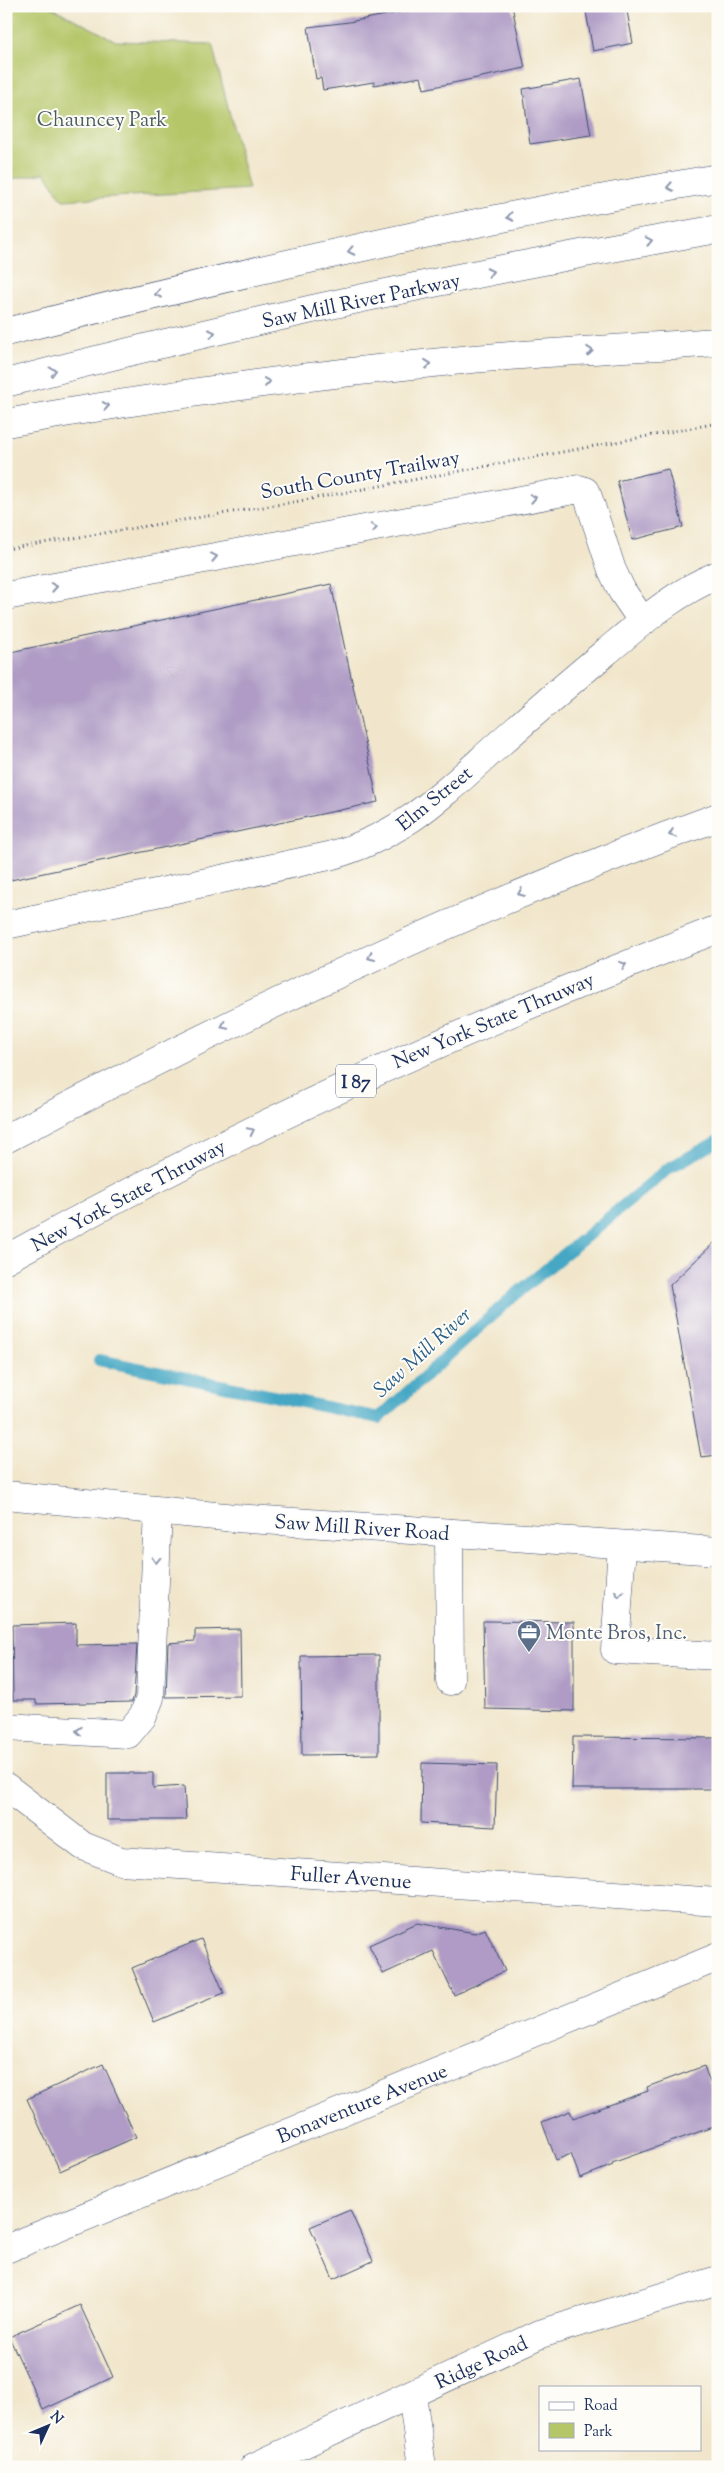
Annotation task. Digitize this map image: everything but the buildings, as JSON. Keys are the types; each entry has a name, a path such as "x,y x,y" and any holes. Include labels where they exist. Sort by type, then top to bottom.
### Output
{"main road":[{"path":"6,332 115,304 367,248 541,211 718,178"},
{"name":"Saw Mill River Parkway","path":"6,383 369,297 718,229"},
{"path":"6,422 197,392 370,370 464,360 718,342"},
{"path":"6,596 579,489 585,491 588,497 612,570 622,591 643,622"},
{"name":"Elm Street","path":"6,925 328,856 367,845 420,814 548,700 674,597 718,575"},
{"path":"6,1139 139,1068 272,1003 396,946 543,884 718,817"},
{"name":"New York State Thruway","path":"6,1259 189,1161 319,1097 538,1000 718,929"},
{"name":"Saw Mill River Road","path":"6,1495 158,1511 622,1546 718,1551"},
{"path":"6,1727 128,1734 136,1727 150,1698 158,1511"},
{"path":"449,1533 450,1681"},
{"path":"622,1546 615,1650 718,1656"},
{"name":"Fuller Avenue","path":"6,1787 83,1846 121,1861 718,1902"},
{"name":"Bonaventure Avenue","path":"6,2248 718,1957"},
{"name":"Ridge Road","path":"254,2467 540,2334 718,2280"},
{"path":"412,2394 422,2467"}],"path":[{"name":"South County Trailway","path":"6,549 294,502 718,423"}],"green space":[{"name":"Chauncey Park","path":"6,6 49,6 116,41 212,44 249,189 63,200 45,173 6,180"}],"waterway":[{"name":"Saw Mill River","path":"99,1360 379,1418 509,1300 669,1168 718,1141"}],"place":[{"name":"Monte Bros, Inc.","path":"529,1653"}]}
